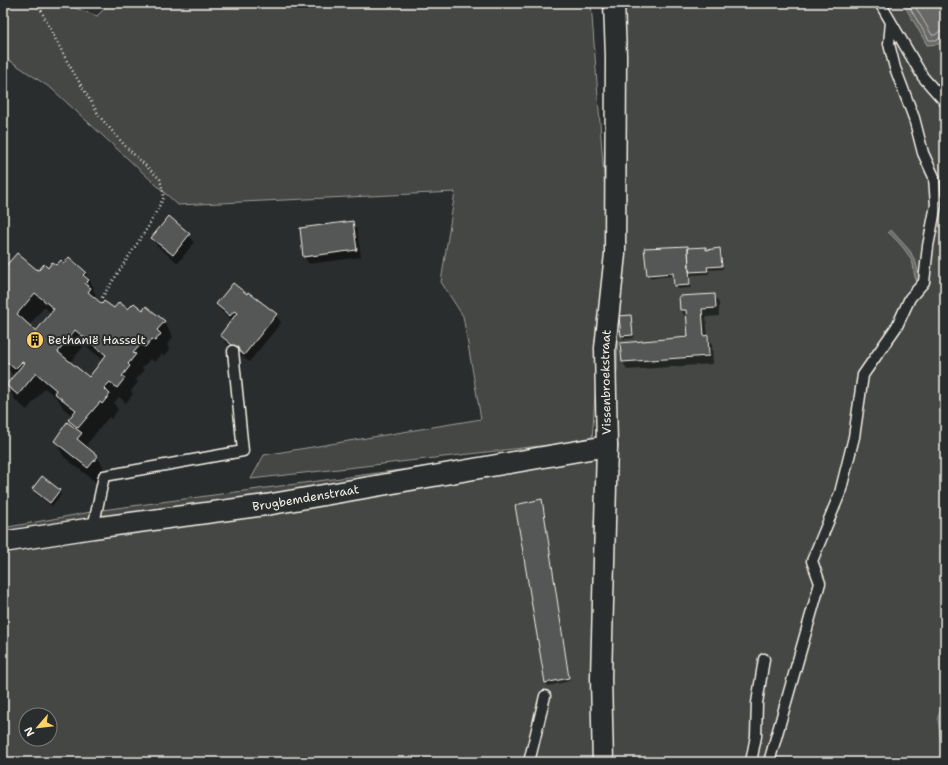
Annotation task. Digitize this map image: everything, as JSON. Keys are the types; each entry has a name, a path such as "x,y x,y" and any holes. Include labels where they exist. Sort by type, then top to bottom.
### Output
{"street":[{"name":"Vissenbroekstraat","path":"603,762 601,678 607,446 605,348 615,254 616,56 614,3"},
{"name":"Brugbemdenstraat","path":"3,542 266,504 607,446"}],"lane":[{"path":"880,3 923,77 945,102"},
{"path":"770,762 820,583 812,561 840,493 854,437 863,375 897,326 910,298 924,282 928,246 936,205 934,177 923,153 914,118 895,68 889,44 891,22"},
{"path":"93,528 104,476 243,450 233,351"},
{"path":"751,762 756,736 757,703 764,659"},
{"path":"529,762 545,696"}],"path":[{"path":"38,3 68,64 100,117 127,148 160,179 164,197 148,227 101,299"}],"shaded area":[{"path":"3,3 62,3 97,16 106,7 106,3 591,3 607,217 592,440 251,479 264,455 481,419 463,316 441,282 455,192 178,205 52,89 3,56"},
{"path":"621,3 945,3 945,762 3,762 3,528 102,510 601,443 611,434 617,370"}],"water":[{"path":"903,3 945,3 945,38 939,44 927,45"},
{"path":"891,230 910,251 916,263 920,279 918,281 915,278 913,264 909,255 888,232"},
{"path":"945,699 945,762 941,762 938,717"}],"building":[{"path":"169,216 190,234 173,255 151,238"},
{"path":"353,221 357,250 303,257 300,228"},
{"path":"688,246 690,285 674,286 673,273 647,275 644,248"},
{"path":"706,247 706,250 720,248 722,266 707,267 708,271 689,272 688,248"},
{"name":"Bethanië Hasselt","path":"17,253 39,270 44,264 48,268 52,262 56,265 61,260 64,263 69,257 86,272 83,275 89,280 85,284 91,288 88,292 102,304 104,301 114,308 119,302 128,309 134,303 143,310 146,306 165,321 157,330 161,334 155,341 152,339 145,347 141,344 133,353 136,354 128,364 130,366 122,376 125,378 117,388 110,382 104,388 110,394 102,404 100,402 78,428 68,420 76,410 54,393 56,390 36,373 18,395 6,385 24,363 22,362 15,369 3,359 3,269","holes":["35,293 54,309 36,331 17,314","75,330 106,355 89,377 58,352"]},
{"path":"233,283 247,294 248,292 277,314 244,355 220,335 237,313 234,311 230,316 216,304"},
{"path":"715,294 716,308 702,309 704,336 708,335 709,356 622,362 620,343 688,337 686,310 680,310 679,296"},
{"path":"631,315 633,335 621,336 619,316"},
{"path":"67,422 82,433 77,439 98,456 88,468 54,441"},
{"path":"42,476 60,490 50,503 32,489"},
{"path":"542,499 569,678 545,683 515,505"}],"place":[{"name":"Bethanië Hasselt","path":"35,340"}]}
